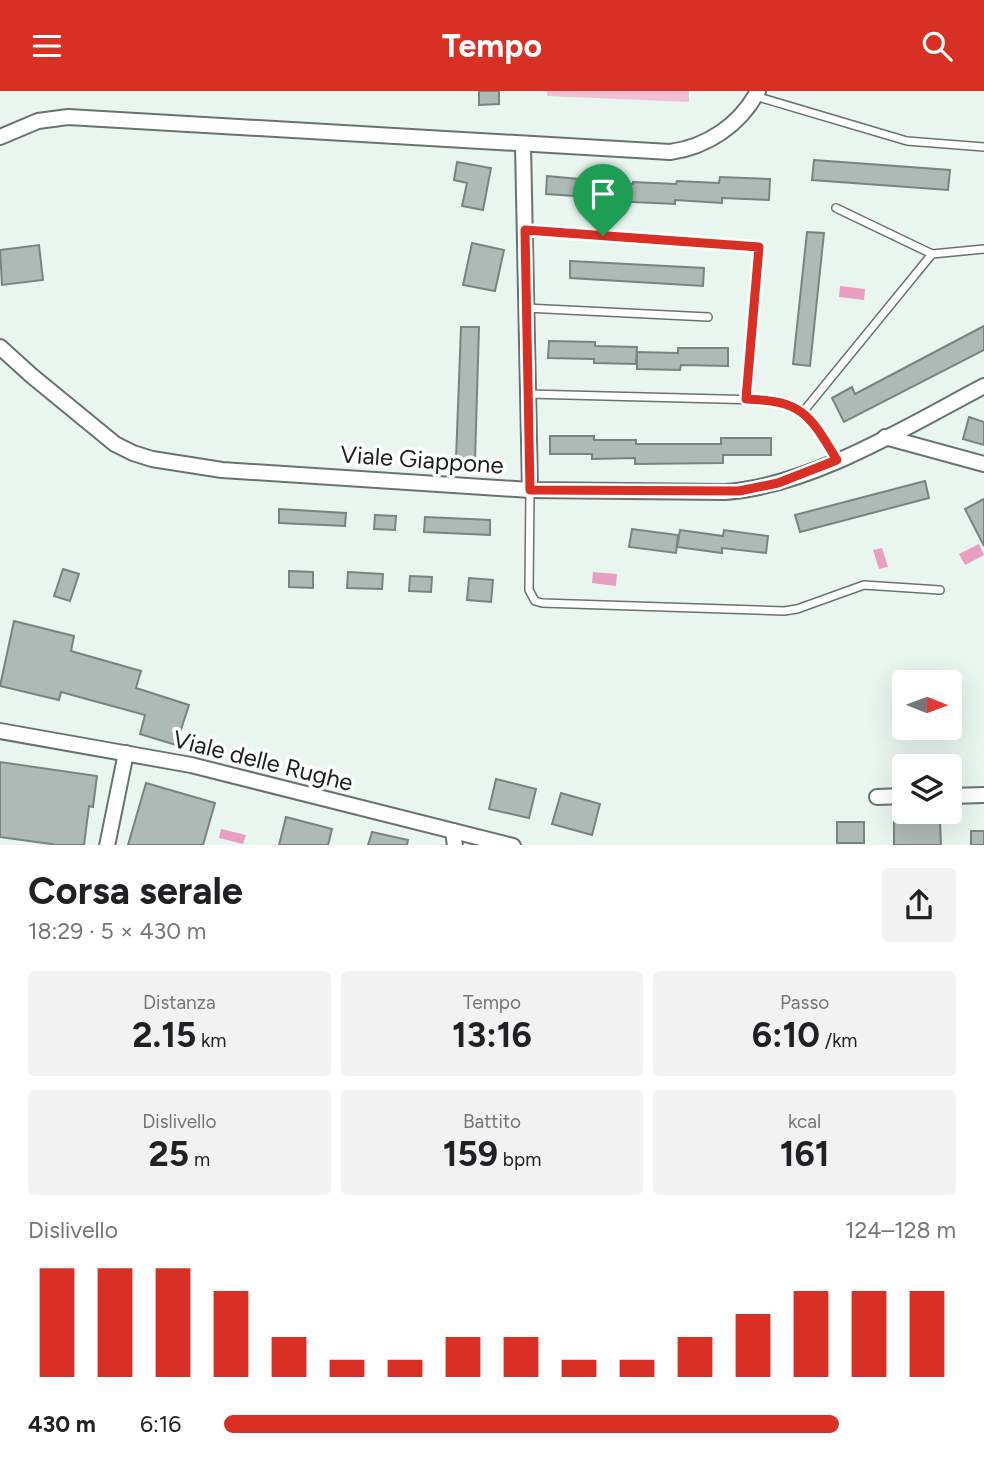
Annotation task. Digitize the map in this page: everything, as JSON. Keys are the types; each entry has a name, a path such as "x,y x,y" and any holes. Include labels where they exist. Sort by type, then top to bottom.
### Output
{"street":[{"path":"0,137 38,121 68,117 670,152 705,143 724,130 745,110 756,93"},
{"path":"523,145 530,490"},
{"name":"Viale Giappone","path":"0,347 115,444 152,459 222,470 530,490 739,491 778,483 837,460 984,386"},
{"path":"885,437 984,464"},
{"name":"Viale delle Rughe","path":"0,731 191,765 454,838 513,845"},
{"path":"107,845 126,753"},
{"path":"962,796 984,795"},
{"path":"877,797 892,796"}],"lane":[{"path":"756,93 907,141 984,147"},
{"path":"836,208 932,254 984,249"},
{"path":"525,230 759,247 746,399"},
{"path":"803,412 932,254"},
{"path":"526,308 708,317"},
{"path":"528,394 746,399 785,403 803,412 817,427 837,460"},
{"path":"530,490 529,590 535,601 542,603 784,611 797,609 864,585 940,590"}],"shaded area":[{"path":"547,91 689,91 689,102 547,96"},
{"path":"840,286 865,289 864,300 839,297"},
{"path":"979,544 984,555 965,565 959,554"},
{"path":"882,548 888,567 879,569 873,550"},
{"path":"593,572 617,574 616,586 592,583"},
{"path":"221,829 246,835 243,844 219,838"}],"building":[{"path":"479,91 499,91 499,104 479,105"},
{"path":"814,160 950,170 948,190 812,180"},
{"path":"457,162 491,168 483,210 462,206 467,183 454,180"},
{"path":"547,176 633,184 676,184 677,181 719,183 720,177 770,179 769,200 722,198 722,203 675,200 675,204 589,200 589,197 546,194"},
{"path":"807,232 824,233 810,366 793,364"},
{"path":"472,243 504,250 495,291 463,285"},
{"path":"39,245 43,280 2,285 0,250"},
{"path":"570,261 704,268 703,286 570,278"},
{"path":"984,326 984,350 844,422 832,398 852,387 855,394"},
{"path":"461,327 479,327 475,460 456,459"},
{"path":"549,341 595,342 595,346 637,347 636,364 594,363 594,359 548,358"},
{"path":"678,348 728,348 728,366 681,365 680,370 637,369 637,352 678,353"},
{"path":"969,417 984,422 984,445 963,439"},
{"path":"550,436 594,436 594,440 636,440 636,444 721,444 721,438 771,438 771,455 723,455 723,463 635,464 635,458 592,459 592,454 550,454"},
{"path":"925,481 929,498 800,532 795,515"},
{"path":"984,499 984,546 965,509"},
{"path":"279,509 346,513 345,526 279,523"},
{"path":"375,515 396,516 395,530 374,529"},
{"path":"425,517 490,520 490,535 424,532"},
{"path":"632,529 678,535 676,553 629,547"},
{"path":"680,530 723,536 724,530 768,536 766,553 722,548 722,553 677,547"},
{"path":"63,569 79,574 70,601 54,596"},
{"path":"289,571 313,572 313,588 289,587"},
{"path":"348,572 383,574 382,589 347,588"},
{"path":"410,576 432,577 431,592 409,591"},
{"path":"469,578 493,580 491,602 467,600"},
{"path":"14,621 74,636 71,651 141,671 136,688 189,705 176,745 140,734 145,715 61,692 59,700 0,686"},
{"path":"0,762 97,776 93,807 89,806 84,845 58,845 0,837"},
{"path":"496,779 536,789 529,818 489,809"},
{"path":"146,783 215,803 203,845 128,845"},
{"path":"561,793 600,804 592,835 552,824"},
{"path":"286,817 332,829 328,845 279,845"},
{"path":"837,822 864,822 864,843 837,843"},
{"path":"894,824 940,824 941,845 894,845"},
{"path":"971,831 984,831 984,845 971,845"},
{"path":"372,832 408,840 407,845 368,845"}],"route":[{"path":"525,230 603,236 759,247 746,399 785,403 803,412 817,427 837,460 778,483 739,491 530,490 525,230"}]}
